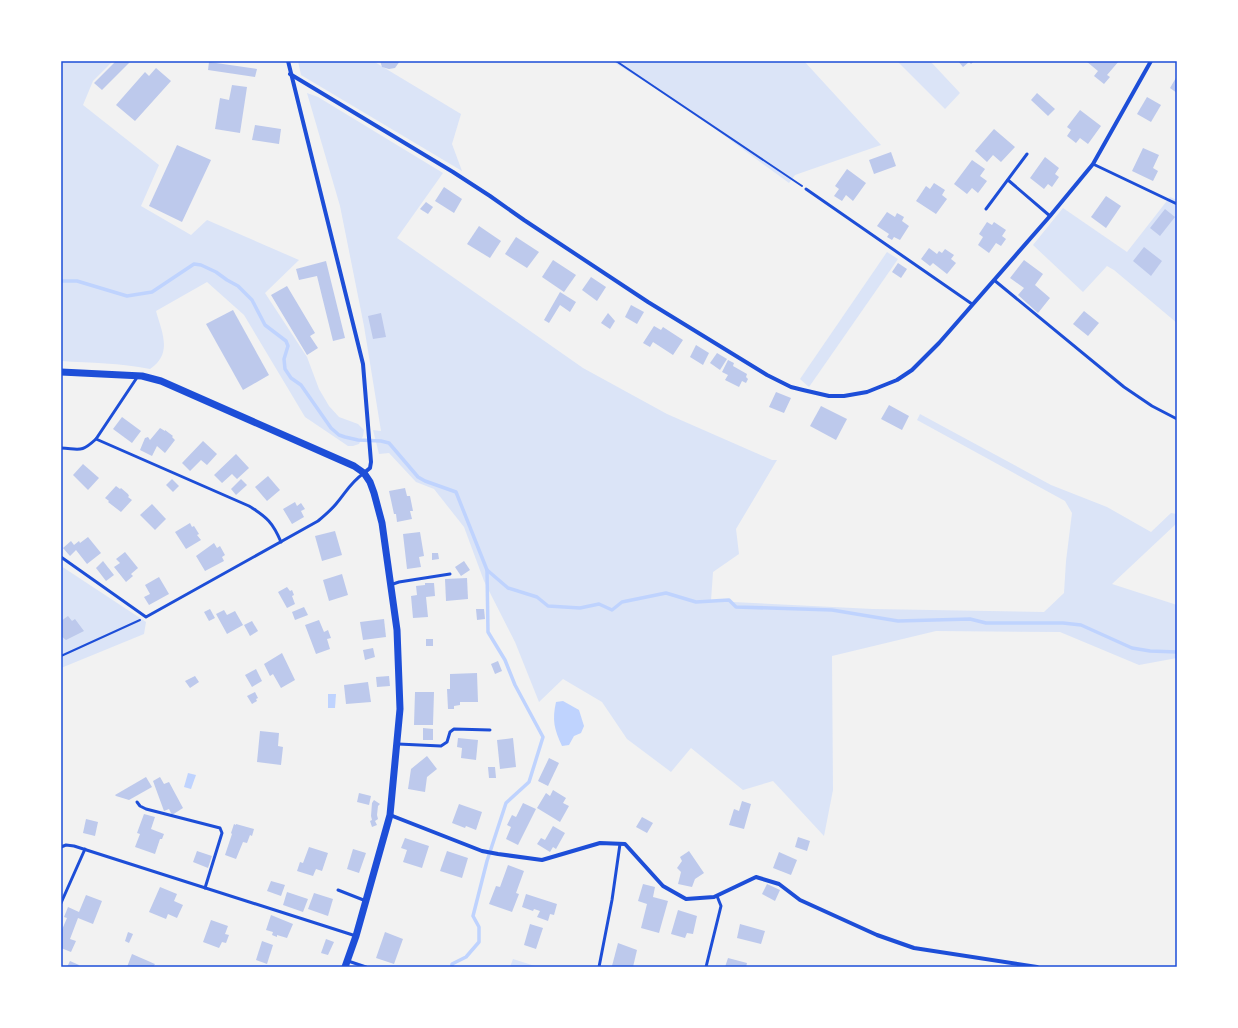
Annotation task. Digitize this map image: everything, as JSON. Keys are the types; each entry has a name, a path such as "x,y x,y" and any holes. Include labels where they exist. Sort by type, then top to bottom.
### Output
{"street":[{"path":"288,61 361,355 371,450 370,468 364,473"},
{"path":"290,74 422,153 490,196 648,302 767,375 791,387 829,396 844,396 867,392 897,380 922,361 939,343 1050,216 1093,164 1151,61"},
{"path":"61,372 138,376 161,381 354,466 364,473 370,482 382,523 397,630 400,709 398,744 390,815 347,964"},
{"path":"390,815 482,851 542,860 600,843 625,844 664,886 686,899 714,897 756,877 778,884 800,900 863,928 914,948 1037,967"}],"lane":[{"path":"986,210 1027,154"},
{"path":"1093,164 1177,204"},
{"path":"1008,180 1050,216"},
{"path":"806,189 972,304"},
{"path":"994,280 1124,387 1152,406 1177,419"},
{"path":"61,448 82,450 96,439 138,376"},
{"path":"96,439 249,506 270,521 281,542"},
{"path":"61,557 146,617 306,529 328,513 355,480 364,473"},
{"path":"390,584 450,574"},
{"path":"398,744 441,746 447,742 450,732 454,729 490,730"},
{"path":"137,802 140,806 146,809 220,828 222,833 205,888"},
{"path":"599,967 612,900 620,844"},
{"path":"61,847 66,845 84,849 356,936"},
{"path":"61,903 84,849"},
{"path":"338,890 366,901"},
{"path":"706,967 721,906 717,896"},
{"path":"347,964 366,967"}],"path":[{"path":"616,61 806,189"},
{"path":"61,656 146,617"}],"shaded area":[{"path":"61,61 113,61 93,81 83,105 159,165 141,206 191,235 207,220 299,260 265,293 307,357 319,389 329,406 339,417 358,424 364,430 359,444 348,446 305,417 244,315 207,282 156,311 163,335 164,349 157,363 150,369 117,364 61,361"},
{"path":"298,61 373,61 461,114 452,144 462,171 301,75"},
{"path":"612,61 804,61 881,145 795,175 789,183 685,107"},
{"path":"897,61 930,61 960,93 945,109"},
{"path":"307,93 318,97 443,173 397,238 583,368 667,414 772,460 777,460 736,529 739,554 713,572 711,601 873,609 1044,612 1064,593 1072,513 1065,501 917,420 920,414 1051,485 1107,507 1151,532 1171,513 1177,514 1177,523 1112,584 1177,605 1177,658 1139,665 1060,632 936,631 832,656 833,790 824,836 773,781 743,790 691,748 671,772 627,739 602,702 563,679 539,702 515,642 484,581 464,527 434,489 416,482 389,453 379,454 373,430 381,431 364,326 340,206"},
{"path":"1170,197 1177,200 1177,323 1114,270 1107,266 1083,292 1033,245 1063,208 1127,252"},
{"path":"887,252 898,259 809,387 800,379"},
{"path":"61,566 146,622 144,634 61,668"},
{"path":"513,959 538,967 510,967"}],"water":[{"path":"328,694 336,694 335,708 328,708"},
{"path":"563,701 579,710 584,726 581,733 574,736 569,745 562,746 557,734 554,714 556,702"},
{"path":"188,773 196,775 191,789 184,787"}],"building":[{"path":"116,61 131,61 102,90 94,83"},
{"path":"380,61 400,61 395,68 389,69 382,67"},
{"path":"958,61 974,61 971,64 969,62 963,67"},
{"path":"1086,61 1119,61 1107,75 1110,77 1104,84 1094,76 1098,71"},
{"path":"209,62 257,69 255,77 208,70"},
{"path":"156,68 171,81 135,121 116,105 145,72 149,76"},
{"path":"1177,76 1177,93 1170,88"},
{"path":"232,85 247,87 240,133 215,129 220,98 229,100"},
{"path":"1037,93 1055,109 1048,116 1031,100"},
{"path":"1147,97 1161,105 1151,122 1137,114"},
{"path":"1080,110 1101,126 1088,144 1080,138 1076,143 1067,136 1071,130 1067,127"},
{"path":"255,125 281,129 279,144 252,140"},
{"path":"994,129 1015,147 1001,162 993,155 987,162 975,151"},
{"path":"177,145 211,160 182,222 149,206"},
{"path":"1143,148 1159,155 1153,168 1158,171 1153,181 1132,171"},
{"path":"891,152 896,166 874,174 869,160"},
{"path":"1045,157 1059,168 1055,174 1059,177 1052,187 1048,184 1044,189 1030,178"},
{"path":"972,160 985,169 980,176 987,181 978,193 972,188 967,194 954,184"},
{"path":"847,169 866,183 853,201 846,195 842,201 834,196 839,189 835,186"},
{"path":"934,183 945,190 942,195 947,199 936,214 916,201 926,186 930,189"},
{"path":"444,187 462,199 454,213 435,201"},
{"path":"1106,196 1121,206 1106,228 1091,217"},
{"path":"426,202 433,207 428,214 420,209"},
{"path":"1165,209 1175,217 1160,236 1150,228"},
{"path":"887,212 895,217 897,213 904,217 902,221 909,226 900,240 894,237 892,240 887,237 889,234 877,226"},
{"path":"987,222 992,225 994,222 1006,230 1002,236 1006,239 1001,246 996,243 989,253 978,245 983,237 979,234"},
{"path":"479,226 501,241 490,258 467,244"},
{"path":"516,237 539,252 527,268 505,254"},
{"path":"1144,247 1162,261 1151,276 1133,261"},
{"path":"929,248 937,254 939,251 942,253 945,249 954,255 951,259 956,263 947,274 933,263 930,266 921,259"},
{"path":"553,260 576,275 564,292 542,277"},
{"path":"1024,260 1043,274 1035,285 1050,298 1038,313 1018,295 1024,288 1010,278"},
{"path":"326,261 345,338 333,341 317,276 299,280 296,269"},
{"path":"898,263 907,269 901,278 892,272"},
{"path":"591,277 606,287 597,301 582,290"},
{"path":"287,286 315,333 310,336 318,348 307,355 271,295"},
{"path":"560,292 576,302 570,312 560,305 549,323 544,320"},
{"path":"631,305 644,312 637,324 625,317"},
{"path":"233,310 269,375 243,390 206,324"},
{"path":"1084,311 1099,323 1088,336 1073,324"},
{"path":"381,313 386,337 373,339 368,316"},
{"path":"608,313 615,321 610,329 601,323"},
{"path":"654,326 661,330 663,327 683,340 673,355 653,342 650,347 643,343"},
{"path":"696,345 709,353 703,365 690,357"},
{"path":"717,353 727,359 720,370 710,363"},
{"path":"728,360 734,363 733,366 747,374 746,377 748,379 746,383 742,381 739,387 725,380 728,375 722,372"},
{"path":"776,392 791,398 784,413 769,407"},
{"path":"889,405 909,416 902,430 881,419"},
{"path":"821,406 847,419 836,440 810,426"},
{"path":"122,417 141,431 132,443 113,429"},
{"path":"160,428 173,436 172,437 175,440 165,453 157,446 152,456 140,450 145,438 148,437 150,440"},
{"path":"203,441 217,454 207,465 201,460 190,471 182,463"},
{"path":"236,454 249,468 237,479 232,474 222,483 214,475"},
{"path":"83,464 99,478 88,490 73,475"},
{"path":"268,476 280,490 267,501 255,487"},
{"path":"172,479 179,486 173,492 166,485"},
{"path":"241,479 247,485 236,495 231,489"},
{"path":"116,486 128,494 128,497 132,500 121,512 105,498"},
{"path":"405,488 407,496 410,496 413,511 410,511 412,519 397,522 389,491"},
{"path":"295,502 297,506 301,503 305,509 301,511 304,517 292,524 283,509"},
{"path":"152,504 166,519 155,530 140,515"},
{"path":"190,523 192,527 194,526 199,534 197,535 201,540 186,549 175,532"},
{"path":"335,531 342,555 322,561 315,536"},
{"path":"420,532 424,556 419,557 421,567 407,569 403,534"},
{"path":"88,537 101,553 87,564 76,550 70,556 63,548 71,541 74,545 79,541 80,543"},
{"path":"214,543 217,548 220,546 225,555 222,557 224,561 205,571 196,556"},
{"path":"125,552 138,568 131,574 133,576 126,582 114,567 120,563 116,559"},
{"path":"432,553 438,553 439,559 432,560"},
{"path":"103,561 114,575 106,581 96,568"},
{"path":"464,561 470,570 461,576 455,567"},
{"path":"342,574 348,595 329,601 323,580"},
{"path":"159,577 169,594 149,605 144,597 150,594 145,585"},
{"path":"467,578 468,599 446,601 445,579"},
{"path":"425,583 434,583 435,596 426,597 428,617 413,618 411,596 417,595 416,586 425,585"},
{"path":"287,587 290,591 292,590 294,595 292,596 295,604 287,608 278,592"},
{"path":"304,607 308,615 295,620 292,612"},
{"path":"210,609 215,618 209,621 204,612"},
{"path":"476,609 484,609 485,619 477,620"},
{"path":"224,610 227,615 235,611 243,625 227,634 216,614"},
{"path":"68,616 72,621 75,619 84,631 66,640 61,636 61,621"},
{"path":"384,619 386,637 363,640 360,622"},
{"path":"319,620 324,632 328,630 331,638 327,639 330,649 316,654 305,625"},
{"path":"252,621 258,631 250,636 244,625"},
{"path":"426,639 433,639 433,646 426,646"},
{"path":"373,648 375,657 365,660 363,650"},
{"path":"282,653 295,680 281,688 273,674 270,676 264,664"},
{"path":"498,661 502,671 495,674 491,664"},
{"path":"256,669 262,681 252,687 245,675"},
{"path":"477,673 478,702 460,702 460,705 454,706 454,709 448,709 447,689 450,689 450,674"},
{"path":"195,676 199,682 190,688 185,681"},
{"path":"389,676 390,686 377,687 376,677"},
{"path":"368,682 371,702 346,704 344,685"},
{"path":"255,692 258,698 256,699 257,701 252,704 247,696"},
{"path":"415,692 434,692 433,725 414,725"},
{"path":"423,728 433,729 433,740 423,740"},
{"path":"260,731 279,733 278,746 283,747 281,765 257,762"},
{"path":"458,738 478,740 476,760 461,758 462,748 457,747"},
{"path":"513,738 516,767 500,769 497,740"},
{"path":"427,756 437,769 427,777 425,792 408,789 411,769"},
{"path":"549,758 559,763 548,786 538,781"},
{"path":"488,767 495,767 496,778 489,778"},
{"path":"146,777 152,787 129,800 115,795"},
{"path":"160,777 164,784 169,782 183,808 172,815 169,809 164,811 153,781"},
{"path":"553,790 566,798 563,803 569,806 560,822 537,808 546,793 550,796"},
{"path":"359,793 371,796 369,805 357,802"},
{"path":"374,800 380,804 378,806 378,819 375,821 377,825 372,827 370,821 372,820 372,803"},
{"path":"742,801 751,804 744,829 729,825 734,809 739,811"},
{"path":"523,803 536,809 518,845 506,839 511,827 507,825 512,815 516,817"},
{"path":"459,804 482,812 476,830 452,823"},
{"path":"144,814 155,817 151,829 164,834 162,839 160,839 155,854 135,847 140,834 137,833"},
{"path":"642,817 653,823 647,833 636,827"},
{"path":"86,819 98,822 95,836 83,833"},
{"path":"234,824 254,829 252,836 250,835 247,843 243,842 236,859 225,855"},
{"path":"553,826 565,833 556,849 553,847 550,852 537,844 541,838 545,840"},
{"path":"798,837 810,841 807,851 795,847"},
{"path":"405,838 429,846 422,868 403,862 407,850 401,848"},
{"path":"309,847 328,853 322,871 316,869 313,876 297,871 300,862 303,863"},
{"path":"353,849 366,853 359,873 347,869"},
{"path":"197,851 212,856 208,868 193,862"},
{"path":"447,851 468,858 462,878 440,871"},
{"path":"689,851 704,873 695,879 692,887 678,884 681,872 677,868 682,861 680,857"},
{"path":"779,852 797,860 791,875 773,868"},
{"path":"508,865 524,871 516,893 519,894 512,912 489,904 496,886 500,887"},
{"path":"271,881 285,885 281,896 267,891"},
{"path":"643,884 655,887 653,897 668,901 659,933 641,928 647,904 638,901"},
{"path":"767,884 780,890 775,901 762,894"},
{"path":"160,887 177,894 174,901 183,905 177,918 168,914 166,919 149,912"},
{"path":"287,892 308,899 303,912 283,905"},
{"path":"314,893 333,899 328,916 308,909"},
{"path":"526,894 557,904 554,915 550,914 548,921 537,917 540,911 534,909 533,911 522,907"},
{"path":"86,895 102,901 93,924 78,918 70,939 76,941 71,952 61,948 61,932 67,918 64,917 68,907 79,912"},
{"path":"678,910 697,916 693,934 687,933 685,938 671,934"},
{"path":"271,915 293,924 287,938 277,935 277,937 272,935 273,932 266,930"},
{"path":"211,920 228,926 225,934 229,935 226,943 222,942 219,948 203,942"},
{"path":"530,924 543,928 536,949 524,945"},
{"path":"740,924 765,931 761,944 737,938"},
{"path":"128,932 133,934 129,943 125,941"},
{"path":"385,932 403,939 394,964 376,958"},
{"path":"326,939 334,942 328,955 321,953"},
{"path":"262,941 273,945 267,964 256,960"},
{"path":"618,943 637,950 633,967 612,966"},
{"path":"132,954 155,964 153,967 127,967"},
{"path":"728,958 747,963 746,967 725,967"},
{"path":"70,961 79,965 78,967 67,967"}],"waterway":[{"path":"61,281 77,281 127,296 152,292 194,264 201,265 216,272 238,286 252,300 265,325 286,341 288,346 284,359 285,369 291,378 301,385 331,428 339,435 345,437 358,440 381,441 389,443 418,477 456,492 487,570 488,632 505,660 515,685 543,737 529,782 506,803 487,861 473,916 479,927 479,942 466,957 452,964 452,967"},
{"path":"487,570 508,588 537,597 548,606 580,608 599,604 612,610 622,602 666,593 696,602 729,600 736,607 832,610 898,621 970,619 986,623 1063,623 1081,625 1132,648 1150,651 1177,652"}]}
